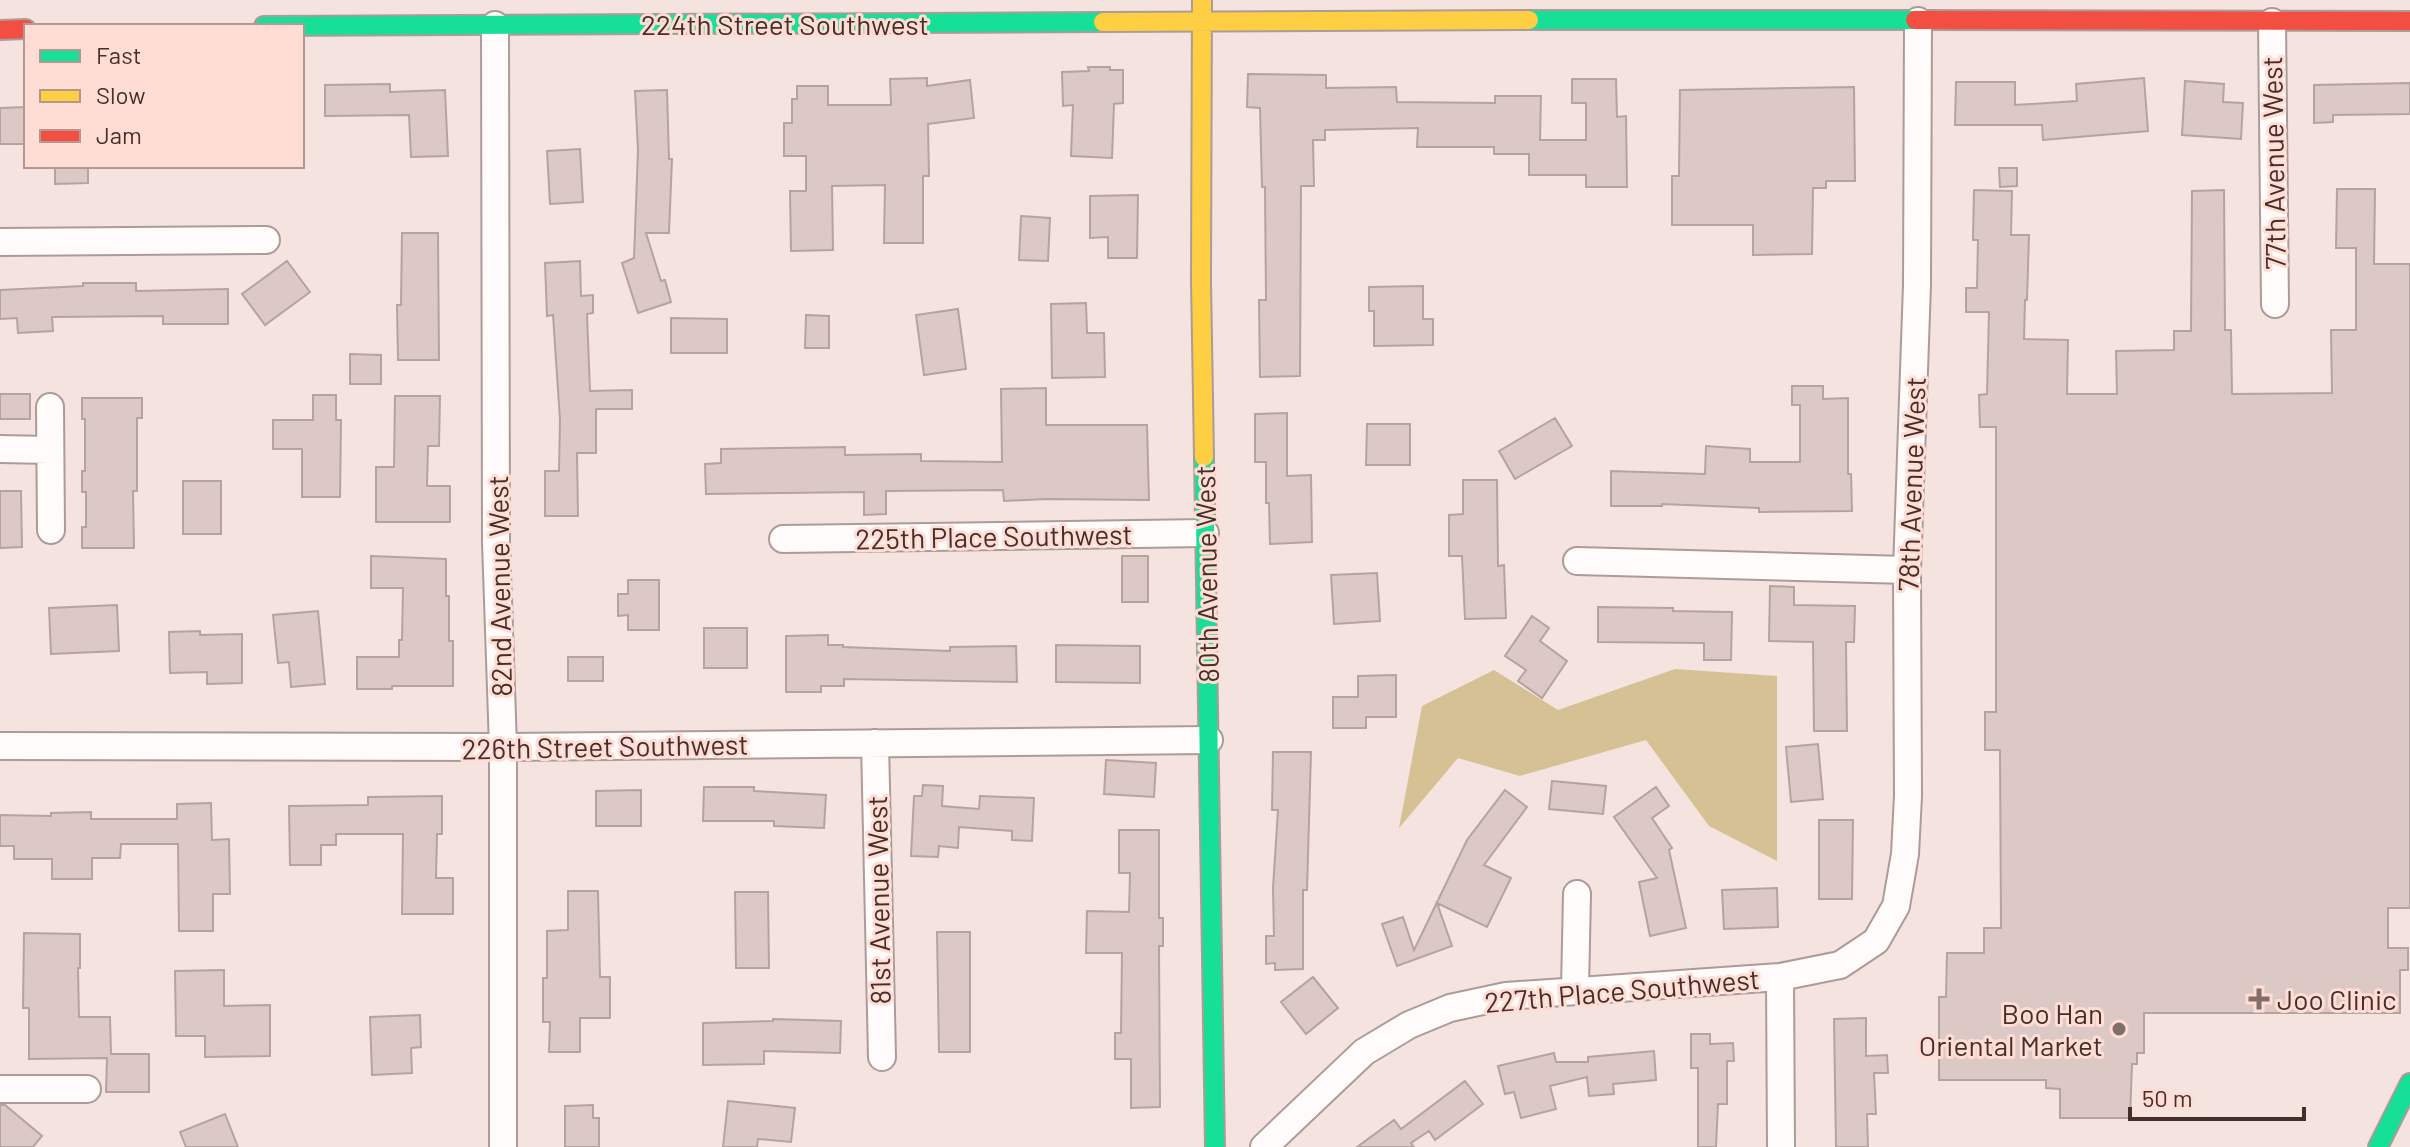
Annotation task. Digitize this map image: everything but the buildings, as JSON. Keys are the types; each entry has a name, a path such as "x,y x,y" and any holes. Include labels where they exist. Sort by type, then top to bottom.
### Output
{"main road":[{"name":"80th Avenue West","path":"1202,0 1201,281 1215,1147"},
{"name":"224th Street Southwest","path":"274,24 329,13 495,25 2410,21"},
{"path":"0,30 24,29"},
{"path":"2378,1147 2410,1083"}],"street":[{"name":"78th Avenue West","path":"1876,941 1896,906 1905,854 1908,796 1907,570 1917,285 1918,21"},
{"name":"77th Avenue West","path":"2272,22 2275,304"},
{"name":"82nd Avenue West","path":"495,25 496,542 503,747 503,1147"},
{"path":"0,242 266,240"},
{"path":"50,407 51,530"},
{"path":"0,449 50,450"},
{"name":"225th Place Southwest","path":"783,539 1205,533"},
{"path":"1577,561 1907,570"},
{"name":"226th Street Southwest","path":"0,746 503,747 1209,740"},
{"name":"81st Avenue West","path":"875,743 882,1057"},
{"path":"1575,989 1577,894"},
{"name":"227th Place Southwest","path":"1264,1147 1364,1052 1409,1025 1450,1008 1506,996 1575,989 1780,977 1840,965 1876,941"},
{"path":"1780,977 1781,1147"},
{"path":"0,1089 87,1089"}],"shaded area":[{"path":"1675,669 1777,676 1777,861 1709,826 1646,740 1520,776 1458,758 1399,828 1422,706 1494,670 1558,710"}],"traffic: fast":[{"path":"1529,20 1915,20"},
{"path":"304,26 1103,22"},
{"path":"1204,457 1215,1147"},
{"path":"2378,1147 2410,1083"}],"traffic: slow":[{"path":"1202,0 1204,457"},
{"path":"1103,22 1529,20"}],"traffic: jam":[{"path":"1915,20 2410,21"},
{"path":"0,30 24,29"}],"place":[{"name":"Joo Clinic","path":"2259,999"},
{"name":"Boo Han Oriental Market","path":"2119,1029"}]}
